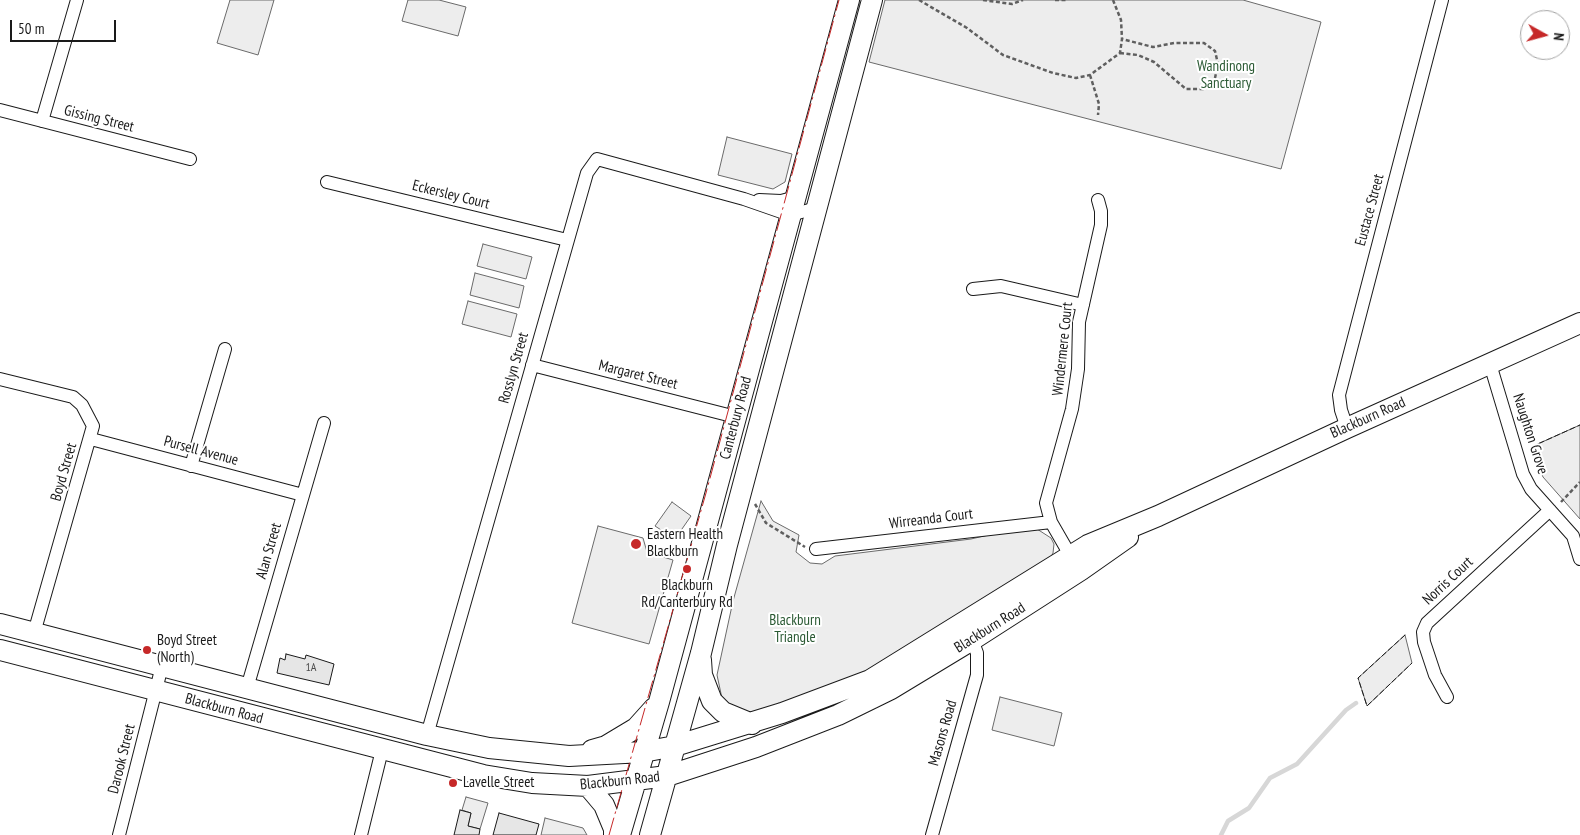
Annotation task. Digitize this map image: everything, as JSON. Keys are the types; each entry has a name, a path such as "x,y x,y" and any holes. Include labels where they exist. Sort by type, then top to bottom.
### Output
{"main road":[{"name":"Canterbury Road","path":"620,835 659,702 849,0"},
{"name":"Canterbury Road","path":"650,835 701,653 872,0"},
{"name":"Blackburn Road","path":"0,650 382,750 507,780 588,786 667,776 772,741 838,715 890,689 967,632 1006,595 1076,563 1158,516 1580,323"},
{"name":"Blackburn Road","path":"0,624 427,735 489,748 568,756 643,752 675,746 752,724 870,680 1049,591 1076,563"},
{"path":"1006,595 1033,590 1049,591"},
{"path":"701,653 702,675 712,701 724,712 752,724"},
{"path":"568,756 606,746 618,739 642,723 659,702"},
{"path":"588,786 604,805 614,829 614,835"}],"street":[{"path":"42,121 77,0"},
{"name":"Eustace Street","path":"1347,428 1341,410 1339,395 1442,0"},
{"name":"Gissing Street","path":"0,110 190,159"},
{"name":"Rosslyn Street","path":"427,735 587,172 597,159 744,199 817,208"},
{"name":"Eckersley Court","path":"327,182 568,240"},
{"name":"Rosslyn Street","path":"744,199 774,201 793,206"},
{"name":"Windermere Court","path":"1076,563 1050,522 1046,503 1072,409 1078,368 1078,340 1083,305 1099,240 1101,211 1098,200"},
{"path":"973,289 1001,286 1083,305"},
{"path":"191,466 225,349"},
{"name":"Naughton Grove","path":"1490,364 1523,474 1531,489 1573,536 1580,559"},
{"name":"Margaret Street","path":"532,365 736,417"},
{"name":"Boyd Street","path":"0,380 73,397 82,405 93,426 91,439 34,632"},
{"name":"Alan Street","path":"247,688 324,423"},
{"name":"Pursell Avenue","path":"91,439 302,494"},
{"name":"Norris Court","path":"1447,697 1435,675 1424,642 1423,632 1427,623 1550,510"},
{"name":"Wirreanda Court","path":"816,549 1050,522"},
{"name":"Masons Road","path":"932,835 977,674 977,653 967,632"},
{"name":"Darook Street","path":"119,835 162,666"},
{"path":"361,835 382,750"}],"path":[{"path":"919,0 967,28 1003,55 1052,73 1076,78 1090,74 1120,53 1138,55 1154,62 1186,89 1203,89 1215,78 1218,64 1215,51 1204,43 1174,43 1153,47 1122,39"},
{"path":"983,0 1012,4 1023,0"},
{"path":"1055,0 1068,0"},
{"path":"1113,0 1120,20 1122,39 1120,53"},
{"path":"1090,74 1098,104 1098,115"},
{"path":"1561,502 1580,482"},
{"path":"750,509 753,500 766,523 803,547 816,549"}],"shaded area":[{"path":"230,0 274,0 258,55 217,43"},
{"path":"408,0 439,0 466,7 458,36 402,21"},
{"name":"Wandinong Sanctuary","path":"885,0 1243,0 1321,22 1281,169 869,62"},
{"path":"727,137 792,154 785,182 773,189 718,175"},
{"path":"483,244 532,257 526,279 477,266"},
{"path":"475,273 524,286 519,308 470,295"},
{"path":"468,301 517,314 511,337 462,324"},
{"path":"1580,425 1580,519 1543,477 1531,447"},
{"name":"Blackburn Triangle","path":"761,501 773,521 799,535 796,552 810,563 822,564 835,556 971,539 1027,526 1037,529 1051,538 1054,544 1053,553 1050,559 851,680 789,704 744,714 723,703 717,675 733,601"},
{"path":"672,502 691,516 675,539 655,526"},
{"path":"598,526 643,538 647,552 673,560 649,644 572,623"},
{"path":"1405,635 1412,663 1367,706 1358,678"},
{"path":"1000,697 1062,713 1054,746 992,730"},
{"path":"466,797 488,803 480,829 468,826 471,813 462,810"},
{"path":"545,818 583,828 587,835 541,835"}],"building":[{"path":"286,654 305,659 306,655 334,664 329,685 277,673 280,658 285,660"},
{"path":"460,810 471,813 468,826 480,829 479,835 454,835"},
{"path":"499,813 539,824 536,835 493,835"}],"waterway":[{"path":"1221,835 1228,821 1249,808 1270,778 1297,764 1346,710 1356,703"}],"fence":[{"path":"1531,447 1580,425"},
{"path":"1405,635 1358,678 1367,706 1412,663"}],"power":[{"path":"609,835 706,493 839,0"}],"place":[{"name":"Eastern Health Blackburn","path":"636,544"},
{"name":"Blackburn Rd/Canterbury Rd","path":"687,569"},
{"name":"Boyd Street (North)","path":"147,650"},
{"name":"Lavelle Street","path":"453,783"}]}
